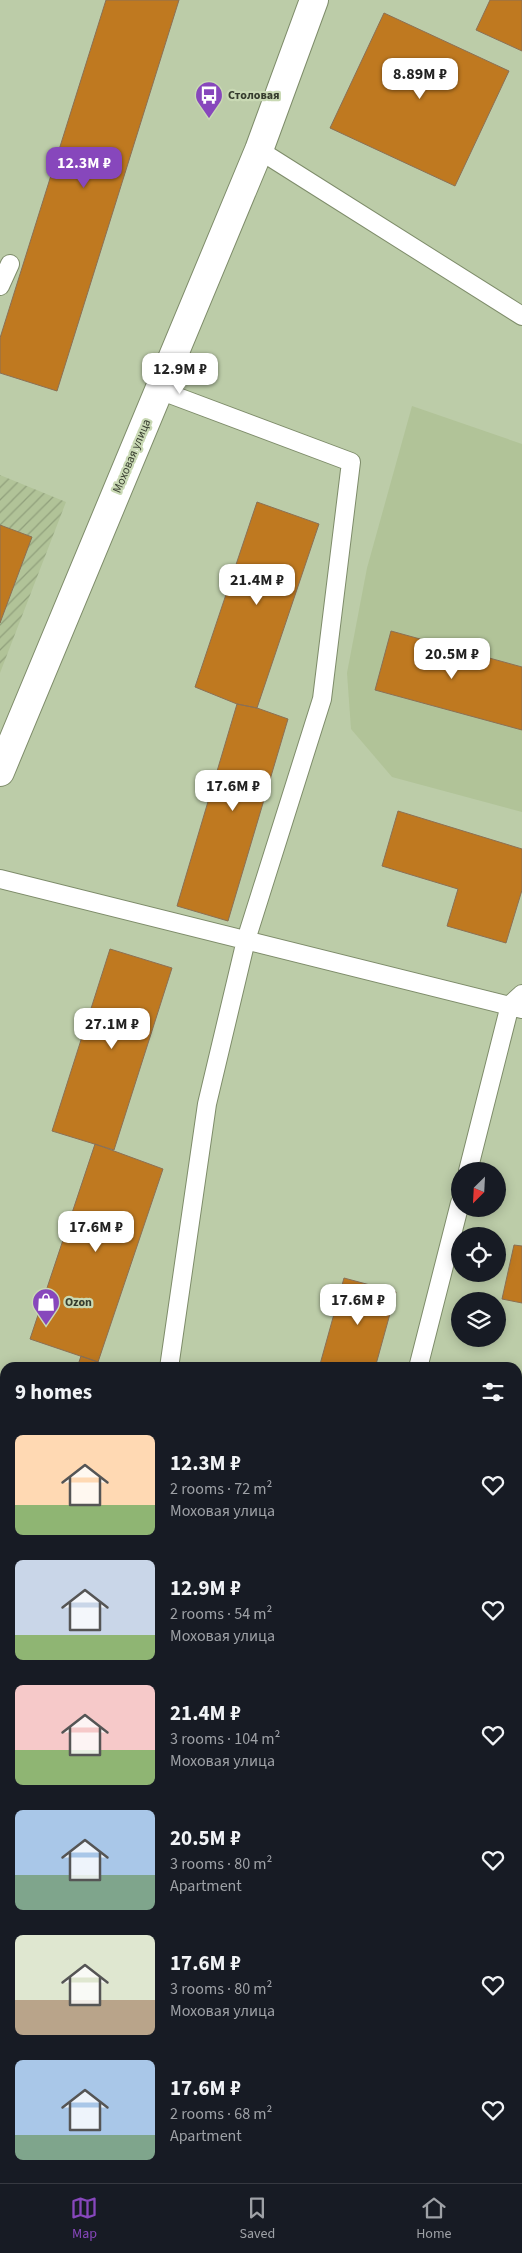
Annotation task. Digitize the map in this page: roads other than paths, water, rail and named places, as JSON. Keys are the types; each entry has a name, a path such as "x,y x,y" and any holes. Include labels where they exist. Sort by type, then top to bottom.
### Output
{"street":[{"name":"Моховая улица","path":"0,772 259,150 314,0"}],"lane":[{"path":"259,150 522,316"},
{"path":"0,286 10,264"},
{"path":"159,390 351,462 322,698 246,940 207,1104 169,1362"},
{"path":"0,879 246,940 518,1003 471,1162"},
{"path":"420,1362 456,1218"}],"place":[{"name":"Столовая","path":"209,119"},
{"name":"Ozon","path":"46,1326"}]}
